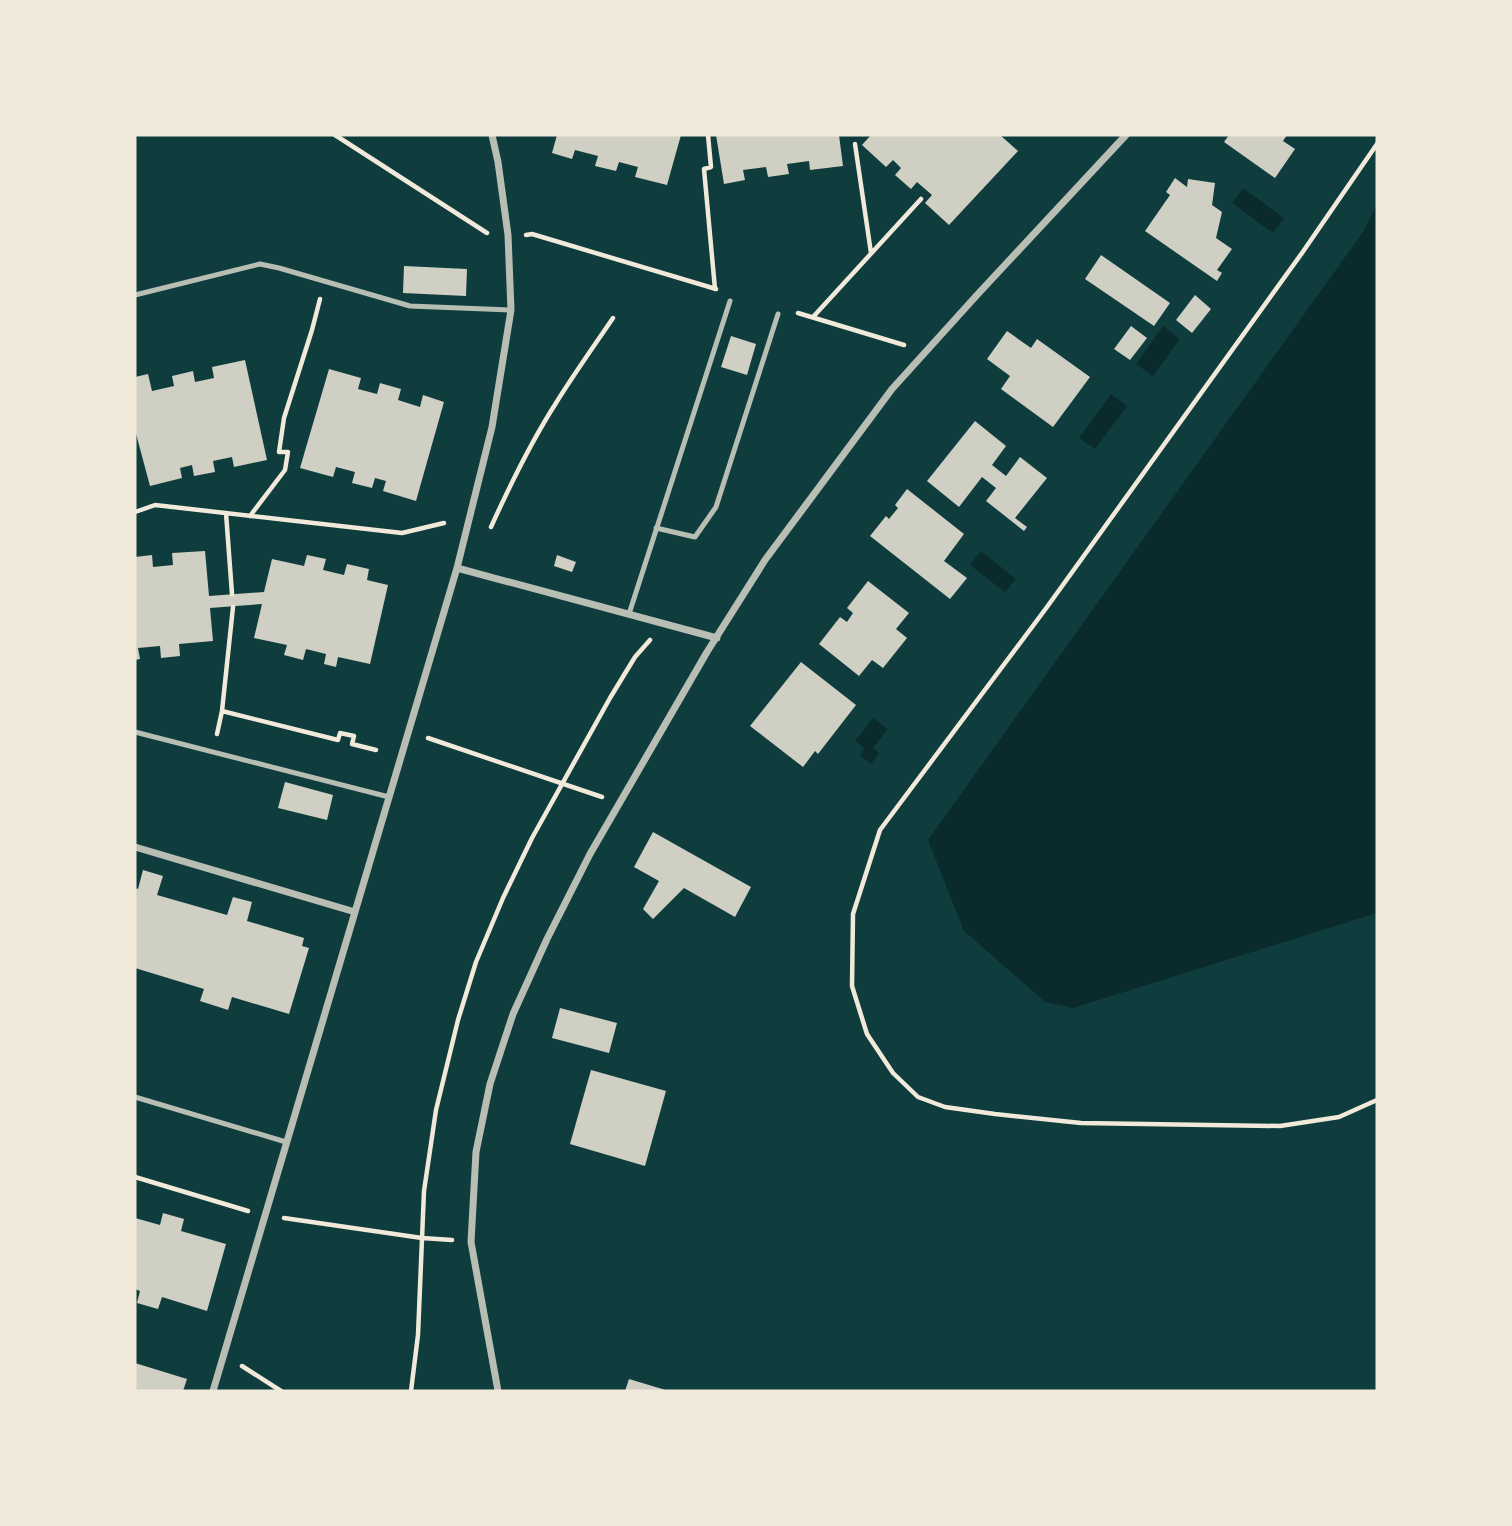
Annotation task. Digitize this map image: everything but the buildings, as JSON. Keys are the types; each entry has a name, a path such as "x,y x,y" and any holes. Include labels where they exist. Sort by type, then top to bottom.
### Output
{"street":[{"path":"213,1391 457,568 492,427 511,310 508,235 492,135"},
{"path":"498,1391 471,1242 477,1152 490,1084 513,1014 547,939 590,854 707,652 765,560 892,389 1126,135"},
{"path":"457,568 717,638"},
{"path":"135,847 355,912"}],"lane":[{"path":"135,295 260,264 410,306 511,310"},
{"path":"629,614 730,301"},
{"path":"656,528 695,537 716,507 778,314"},
{"path":"135,732 389,797"},
{"path":"135,1097 286,1142"}],"path":[{"path":"334,135 490,235 533,234 727,292"},
{"path":"708,135 711,167 704,169 715,289"},
{"path":"855,144 871,253"},
{"path":"1377,144 1063,585 880,830 853,915 852,986 867,1034 892,1073 918,1097 945,1107 1081,1123 1280,1126 1339,1117 1377,1100"},
{"path":"812,318 921,199"},
{"path":"250,516 285,470 288,452 279,452 284,418 312,330 324,281"},
{"path":"788,310 905,345"},
{"path":"490,528 545,421 613,318"},
{"path":"135,512 155,505 402,533 444,523"},
{"path":"226,513 232,594"},
{"path":"214,752 222,711 233,607"},
{"path":"411,1391 418,1335 424,1191 436,1110 458,1020 476,962 503,898 562,783 635,657 650,641 657,621"},
{"path":"222,711 338,740 340,733 354,736 352,744 376,750"},
{"path":"408,731 620,803"},
{"path":"135,1177 265,1214 422,1238 471,1242"},
{"path":"235,1362 281,1391"}],"water":[{"path":"1243,188 1284,218 1273,233 1232,203"},
{"path":"1377,205 1377,913 1073,1008 1045,1002 964,931 928,840 1363,232"},
{"path":"1163,326 1180,339 1153,376 1136,364"},
{"path":"1111,394 1127,406 1095,449 1079,438"},
{"path":"981,551 1016,579 1005,592 970,565"},
{"path":"873,718 888,729 873,748 879,753 871,764 860,755 864,748 855,741"}]}
